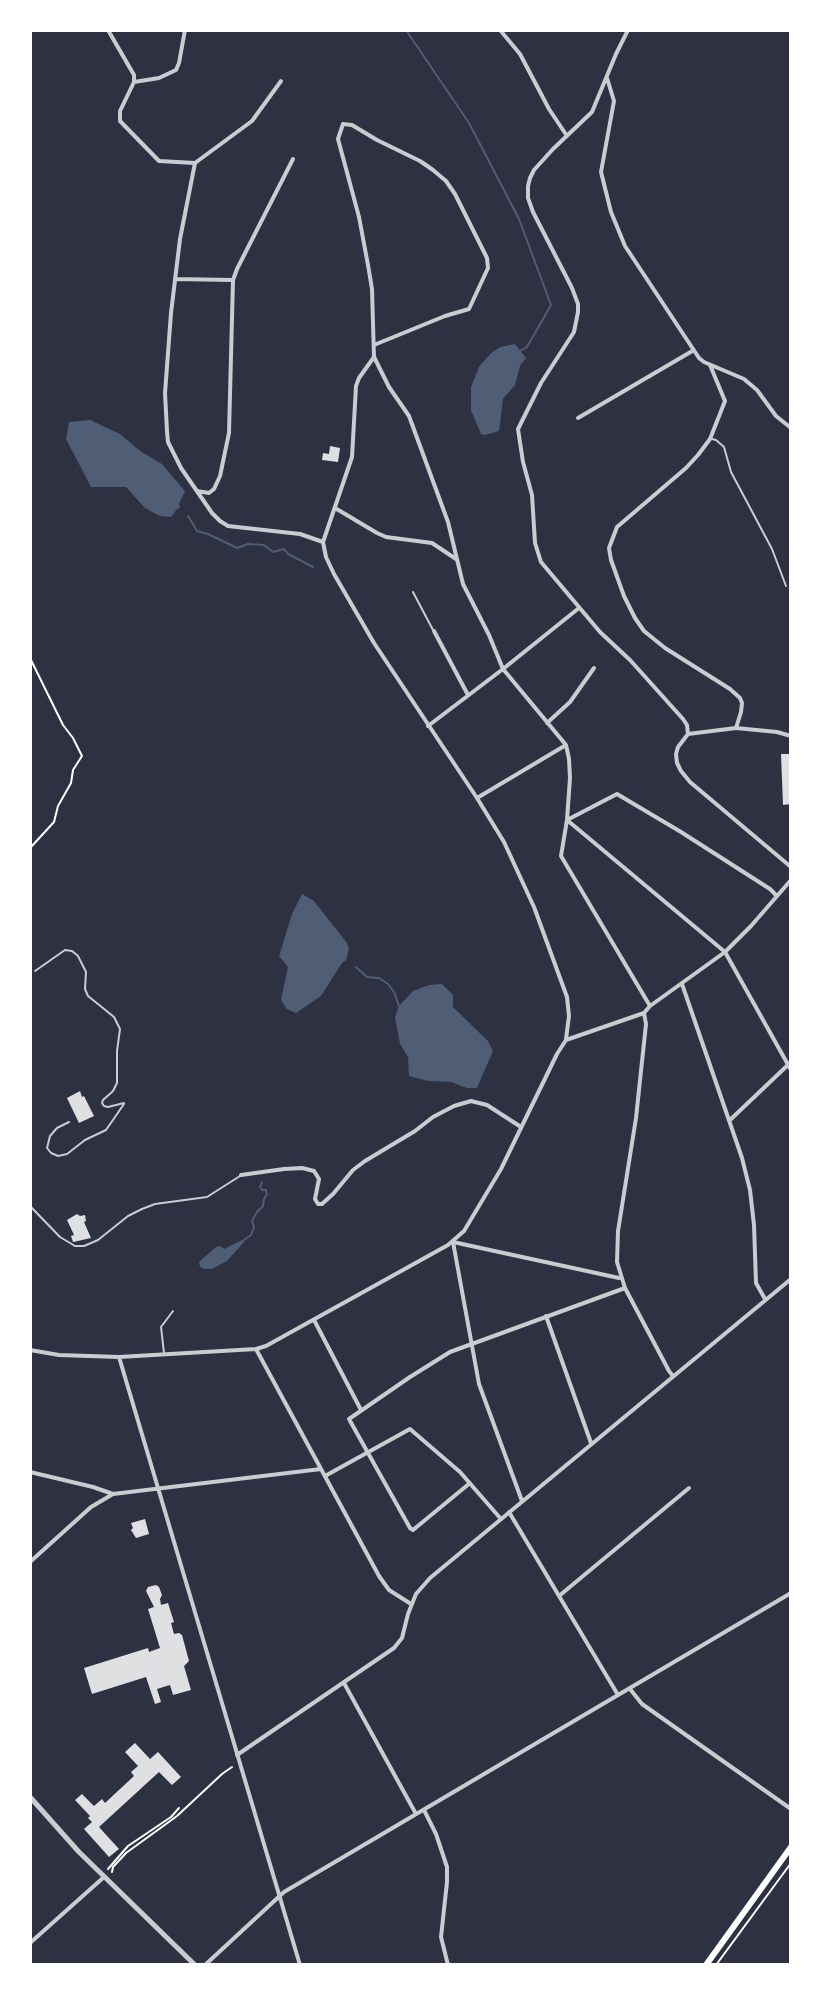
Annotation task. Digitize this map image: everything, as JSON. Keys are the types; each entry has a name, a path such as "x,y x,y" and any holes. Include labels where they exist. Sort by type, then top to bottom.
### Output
{"main road":[{"path":"706,1965 791,1847"}],"street":[{"path":"108,30 134,75 134,82 120,111 120,121 159,161 195,163 252,121 281,81"},
{"path":"134,82 159,78 176,70 185,30"},
{"path":"500,30 520,54 567,136"},
{"path":"628,30 592,112 534,170 528,186 533,212 578,304 574,332 541,383 518,429 532,495 535,543 546,570 687,725 688,734 676,754 681,771 791,867"},
{"path":"607,78 614,101 601,172 611,212 625,246 704,362 744,379 757,390 776,416 791,428"},
{"path":"374,345 469,309 488,268 487,258 455,194 439,175 420,161 352,125 343,124 338,139 357,206 372,289 374,357 389,387 409,416 445,512 465,591 503,669 566,745 570,778 561,856 650,1006"},
{"path":"197,491 209,493 214,489 220,476 229,433 233,280 293,159"},
{"path":"195,163 175,279 165,393 168,442 181,468 212,513 228,526 300,534 323,542"},
{"path":"175,279 233,280"},
{"path":"578,418 694,350"},
{"path":"30,1350 59,1355 119,1357 256,1349 453,1242 464,1231 494,1181 566,1040 569,1016 567,997 534,907 504,842 374,643 326,557 323,542 352,457 356,386 374,357"},
{"path":"710,365 725,401 710,439 686,468 617,527 609,548 624,596 644,631 740,698 741,712 736,728"},
{"path":"335,508 386,537 432,543 456,559"},
{"path":"428,726 579,608"},
{"path":"434,631 468,695"},
{"path":"547,723 570,702 594,668"},
{"path":"688,734 736,728 791,736"},
{"path":"477,798 566,745"},
{"path":"567,820 617,794 777,896"},
{"path":"567,820 725,952 790,1066 730,1120"},
{"path":"566,1040 644,1013 725,952 791,880"},
{"path":"682,984 730,1120 750,1190 756,1283 765,1299"},
{"path":"644,1013 646,1024 636,1118 618,1231 617,1262 620,1278 673,1376"},
{"path":"241,1175 302,1168 314,1171 319,1179 315,1199 322,1204 365,1161 454,1106 471,1101 487,1105 521,1127"},
{"path":"453,1242 620,1278"},
{"path":"453,1242 479,1384 522,1501"},
{"path":"237,1755 397,1644 402,1638 411,1605 422,1586 791,1279"},
{"path":"470,1483 413,1530 349,1419 450,1352 625,1288"},
{"path":"546,1316 591,1443"},
{"path":"314,1320 361,1410"},
{"path":"256,1349 379,1576 389,1590 411,1605"},
{"path":"119,1357 300,1965"},
{"path":"325,1476 410,1429 470,1483 501,1519"},
{"path":"30,1562 91,1507 113,1494 321,1469"},
{"path":"30,1472 113,1494"},
{"path":"559,1596 689,1488"},
{"path":"509,1512 618,1695"},
{"path":"205,1965 279,1895 791,1593"},
{"path":"344,1683 416,1814"},
{"path":"630,1688 642,1704 791,1809"},
{"path":"30,1797 104,1877 195,1965"},
{"path":"424,1810 447,1867 441,1937 448,1965"},
{"path":"30,1943 104,1877"}],"lane":[{"path":"710,439 724,447 731,472 772,549 786,586"},
{"path":"413,592 434,631"},
{"path":"35,971 65,950 72,951 86,972 85,989 88,996 114,1017 120,1029 117,1083 102,1103 108,1107 124,1103 106,1130 85,1140 67,1154 58,1156 51,1153 47,1148 50,1136 69,1122"},
{"path":"30,1206 60,1237 75,1246 84,1246 98,1240 142,1209 155,1204 207,1197 241,1175"},
{"path":"164,1354 161,1327 173,1311"}],"path":[{"path":"30,658 82,756 73,770 71,783 58,806 54,822 31,847"},
{"path":"112,1872 126,1853 177,1816 232,1767"},
{"path":"110,1866 128,1846 171,1817 179,1808"},
{"path":"716,1965 791,1863"}],"water":[{"path":"515,344 526,358 520,366 515,385 503,399 499,431 481,434 471,410 471,387 479,367 490,354 500,347"},
{"path":"90,420 120,434 162,464 185,491 180,508 171,517 160,516 145,508 126,487 91,487 66,439 69,422"},
{"path":"302,894 314,901 349,949 346,960 321,996 296,1013 287,1009 281,1000 288,967 279,956 292,914"},
{"path":"442,984 453,995 453,1007 488,1041 493,1051 477,1088 409,1076 408,1057 400,1044 395,1017 399,1006 413,991"},
{"path":"245,1241 227,1261 212,1269 200,1267 199,1262 216,1247 224,1249"}],"building":[{"path":"330,446 340,448 338,462 322,460 323,453 329,454"},
{"path":"781,754 791,754 791,804 783,805"},
{"path":"80,1091 94,1116 79,1123 67,1098"},
{"path":"77,1214 85,1215 84,1222 91,1238 73,1242 71,1236 74,1235 67,1220"},
{"path":"145,1519 149,1534 136,1538 131,1523"},
{"path":"156,1585 162,1595 161,1605 168,1603 174,1634 182,1635 189,1661 184,1666 191,1690 173,1695 170,1685 157,1689 161,1702 155,1704 146,1677 92,1694 84,1668 148,1648 149,1652 160,1648 148,1609 154,1607 146,1591 148,1587"},
{"path":"135,1743 150,1759 158,1752 181,1777 172,1785 159,1772 99,1827 119,1849 109,1857 84,1829 92,1822 75,1800 82,1794 94,1806 102,1799 105,1803 134,1776 131,1772 138,1766 125,1752"}],"waterway":[{"path":"406,30 469,123 519,219 551,305 527,347 520,351"},
{"path":"188,516 197,531 237,548 248,544 264,545 273,552 284,549 313,567"},
{"path":"356,967 367,977 379,978 388,984 399,1006"},
{"path":"244,1240 251,1235 254,1227 252,1221 267,1194 260,1187 262,1182"}]}
